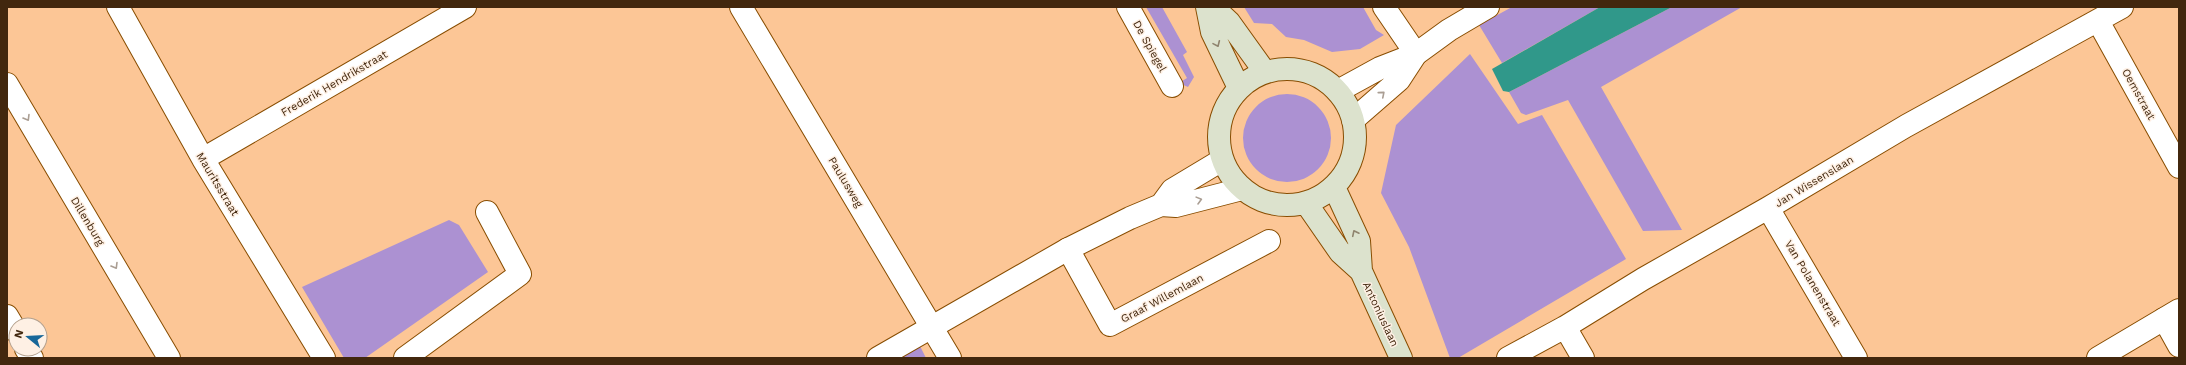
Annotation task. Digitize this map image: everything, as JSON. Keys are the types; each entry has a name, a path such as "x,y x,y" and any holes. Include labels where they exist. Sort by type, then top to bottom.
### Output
{"main road":[{"path":"1207,7 1212,32 1239,88"},
{"path":"1212,7 1229,22 1266,72"},
{"path":"1279,69 1305,70 1323,79 1338,91 1348,105 1353,120 1354,149 1350,163 1334,187 1306,203 1289,206 1272,204 1256,198 1242,189 1231,176 1222,160 1219,138 1221,116 1226,106 1239,88 1251,78 1266,72 1279,69"},
{"name":"Antoniuslaan","path":"1334,187 1359,241 1361,271 1401,358"},
{"name":"Antoniuslaan","path":"1306,203 1340,252 1361,271"}],"street":[{"name":"Mauritsstraat","path":"118,7 203,159 324,358"},
{"name":"Frederik Hendrikstraat","path":"203,159 465,7"},
{"name":"Paulusweg","path":"741,7 933,327 950,358"},
{"name":"De Spiegel","path":"1128,7 1172,86"},
{"path":"1384,7 1416,54"},
{"path":"1338,91 1380,68 1416,54 1449,30 1488,7"},
{"name":"Jan Wissenslaan","path":"1508,358 1565,327 1643,279 1768,208 1906,126 2122,7"},
{"name":"Oemstraat","path":"2098,21 2179,167"},
{"path":"1353,120 1399,80 1416,54"},
{"name":"Dillenburg","path":"7,84 169,358"},
{"path":"1161,205 1172,190 1222,160"},
{"path":"878,358 1068,249 1130,218 1161,205 1176,206 1242,189"},
{"name":"Van Polanenstraat","path":"1768,208 1856,358"},
{"path":"405,358 520,274 487,212"},
{"name":"Graaf Willemlaan","path":"1068,249 1110,325 1269,241"},
{"path":"2098,358 2171,314 2179,346"},
{"path":"1565,327 1582,358"}],"shaded area":[{"path":"1146,7 1162,7 1187,52 1183,55 1194,77 1188,87 1179,83 1187,78"},
{"path":"1244,7 1363,7 1376,30 1384,35 1360,49 1332,52 1304,40 1286,37 1272,24 1254,23"},
{"path":"1512,7 1600,7 1502,63 1479,25"},
{"path":"1672,7 1742,7 1601,87 1682,230 1643,231 1568,100 1526,115 1521,113 1509,92"},
{"path":"1470,54 1518,124 1542,115 1626,259 1458,358 1450,358 1409,247 1381,193 1396,125"},
{"path":"1287,94 1304,97 1312,101 1324,113 1328,121 1331,138 1328,155 1324,163 1312,175 1304,179 1287,182 1270,179 1262,175 1250,163 1246,155 1243,138 1246,121 1250,113 1262,101 1270,97"},
{"path":"449,220 459,225 488,272 365,358 344,358 302,287"},
{"path":"920,346 926,358 899,358"}],"water":[{"path":"1600,7 1672,7 1509,92 1503,91 1492,69"}]}
